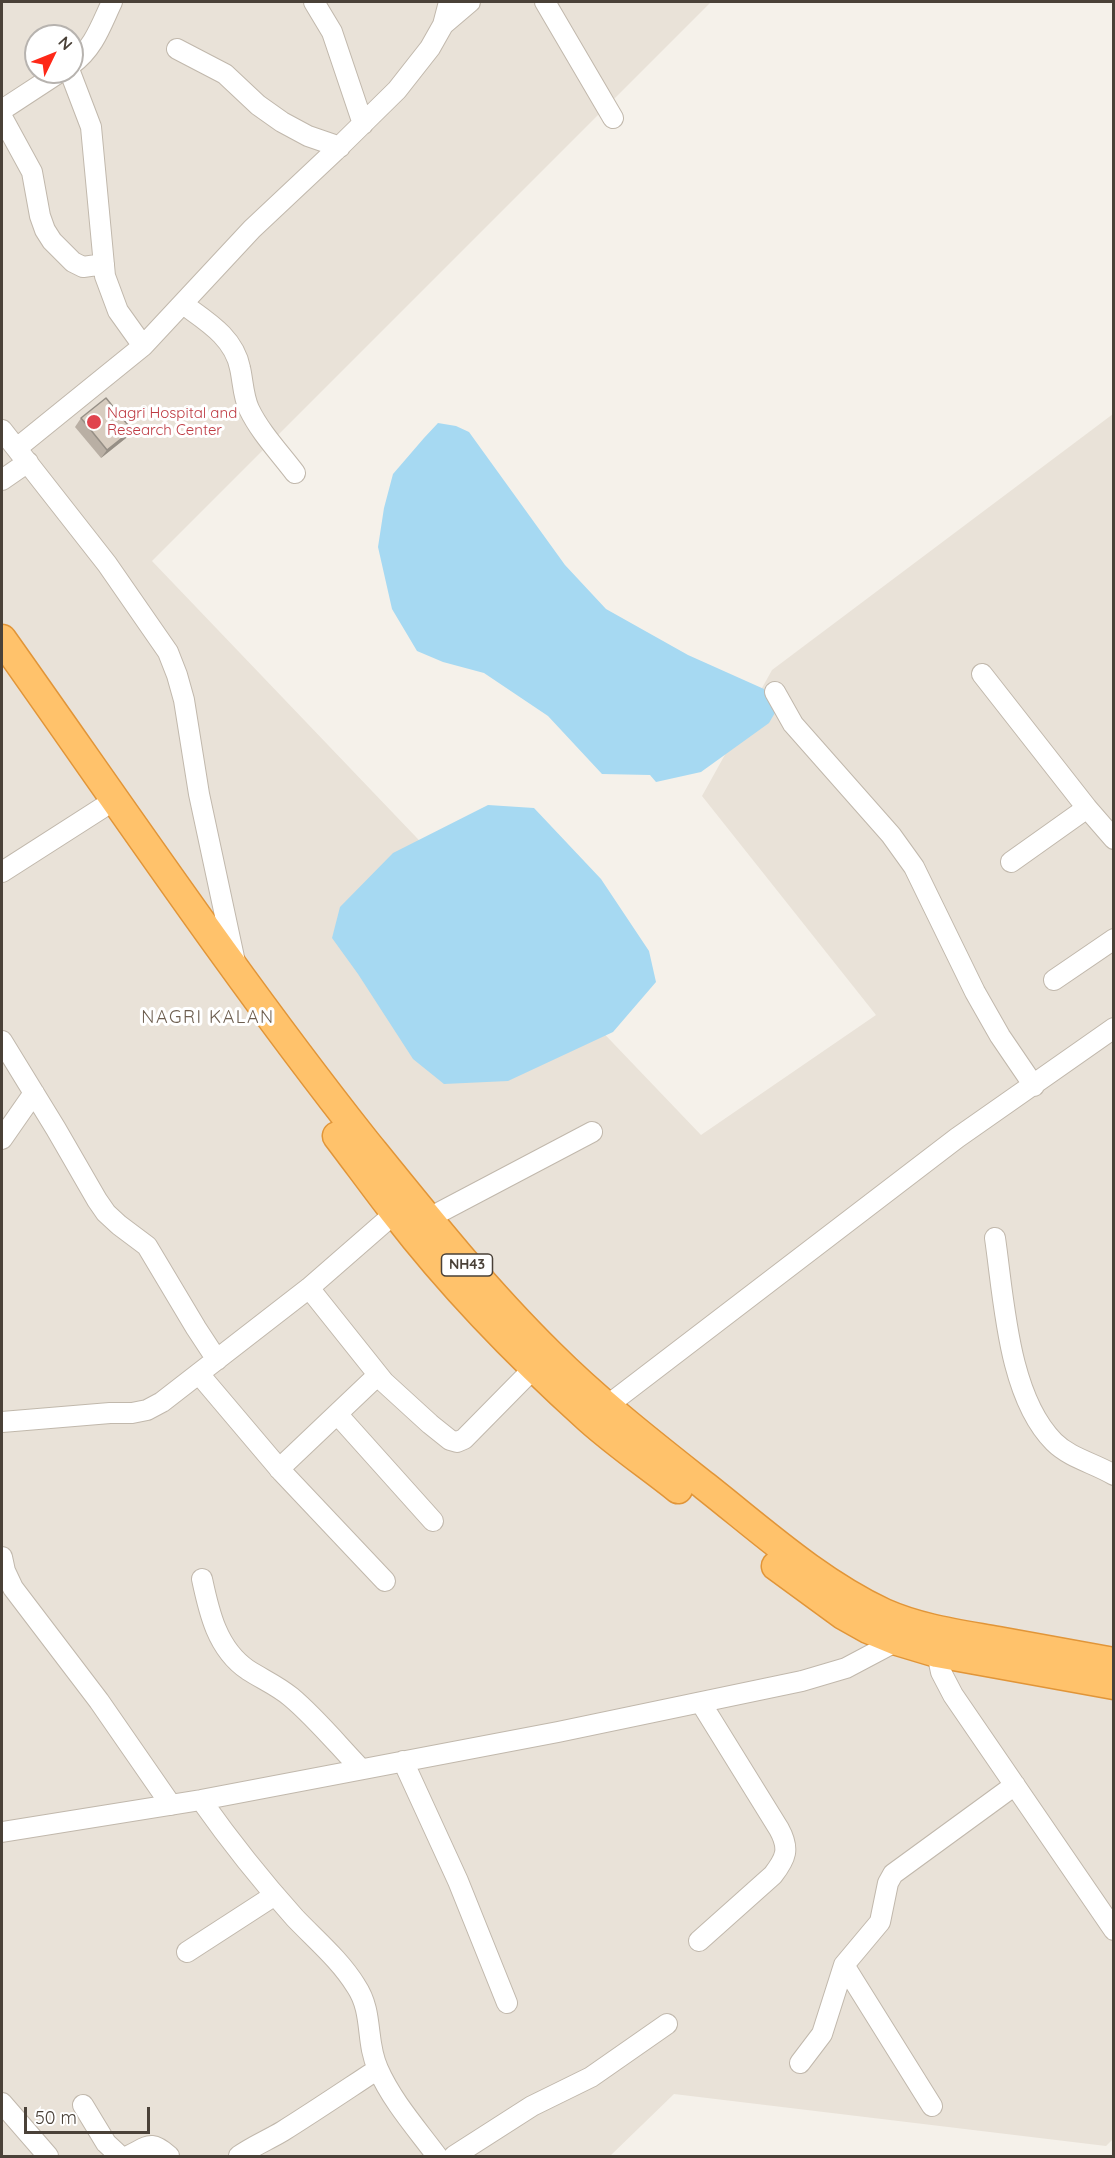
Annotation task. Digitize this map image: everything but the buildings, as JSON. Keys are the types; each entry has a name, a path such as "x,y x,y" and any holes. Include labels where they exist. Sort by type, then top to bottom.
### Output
{"highway":[{"name":"NH43","path":"2,639 315,1077 427,1219 495,1297 551,1356 598,1413 811,1593 868,1629 897,1641 938,1653 1113,1685"},
{"name":"NH43","path":"2,665 301,1087 395,1213 445,1273 534,1368 845,1593 886,1614 951,1633 1113,1662"}],"street":[{"path":"84,55 93,44 112,2"},
{"path":"314,2 332,32 363,124"},
{"path":"2,480 23,455 143,346 252,229 397,90 430,48 443,25 449,2"},
{"path":"443,25 470,2"},
{"path":"545,2 613,118"},
{"path":"177,49 225,74 258,105 282,122 308,136 340,147"},
{"path":"2,110 42,84"},
{"path":"75,84 91,127 104,264 111,295 118,311 143,346"},
{"path":"2,117 32,172 40,216 52,241 73,262 82,267 104,264"},
{"path":"183,304 225,338 233,350 240,365 248,407 295,473"},
{"path":"2,430 108,564 168,652 184,700 199,794 237,970"},
{"path":"982,674 1086,808 1113,839"},
{"path":"776,692 793,724 891,835 914,867 975,992 1000,1036 1034,1086"},
{"path":"2,872 102,808"},
{"path":"1011,862 1086,808"},
{"path":"1054,980 1113,939"},
{"path":"598,1413 957,1138 1034,1086 1113,1028"},
{"path":"2,1041 97,1200 106,1213 119,1225 147,1246 217,1360"},
{"path":"2,1139 34,1093"},
{"path":"427,1219 592,1132"},
{"path":"2,1422 147,1410 162,1402 309,1288 395,1213"},
{"path":"995,1238 1012,1354 1023,1392 1039,1422 1053,1441 1067,1453 1113,1475"},
{"path":"309,1288 378,1375 450,1440 457,1442 464,1439 534,1368"},
{"path":"198,1374 279,1468 385,1581"},
{"path":"279,1468 378,1375"},
{"path":"338,1414 434,1521"},
{"path":"3,1571 13,1588 99,1701 171,1805"},
{"path":"201,1579 212,1622 219,1637 234,1658 293,1699 361,1769"},
{"path":"2,1832 201,1800 701,1703 802,1681 846,1668 897,1641"},
{"path":"938,1653 941,1672 953,1695 1113,1930"},
{"path":"699,1941 773,1875 783,1862 786,1849 786,1841 780,1829 701,1703"},
{"path":"403,1761 458,1881 507,2003"},
{"path":"800,2063 822,2034 844,1965 880,1922 888,1883 893,1874 1015,1785"},
{"path":"201,1800 236,1850 347,1972 364,1998 369,2013 373,2054 378,2069 390,2092 437,2157"},
{"path":"187,1952 275,1895"},
{"path":"844,1965 932,2106"},
{"path":"454,2157 532,2106 591,2077 667,2024"},
{"path":"239,2157 378,2069"},
{"path":"2,2103 48,2157"},
{"path":"83,2105 106,2144 120,2157"},
{"path":"128,2157 150,2145 156,2146 169,2157"}],"shaded area":[{"path":"2,2 711,2 152,561 701,1135 876,1015 702,796 772,670 1113,414 1113,2139 1106,2146 674,2094 610,2156 2,2156"}],"water":[{"path":"438,423 456,426 469,432 565,565 606,609 688,655 764,689 776,711 769,723 701,772 656,782 650,775 602,774 548,716 484,673 443,662 417,651 392,609 378,547 384,508 393,474"},
{"path":"488,805 534,808 601,879 649,951 656,982 613,1032 508,1081 444,1084 413,1059 332,938 340,907 393,853"}],"place":[{"name":"Nagri Hospital and Research Center","path":"94,422"}],"district":[{"name":"NAGRI KALAN","path":"208,1018"}]}
